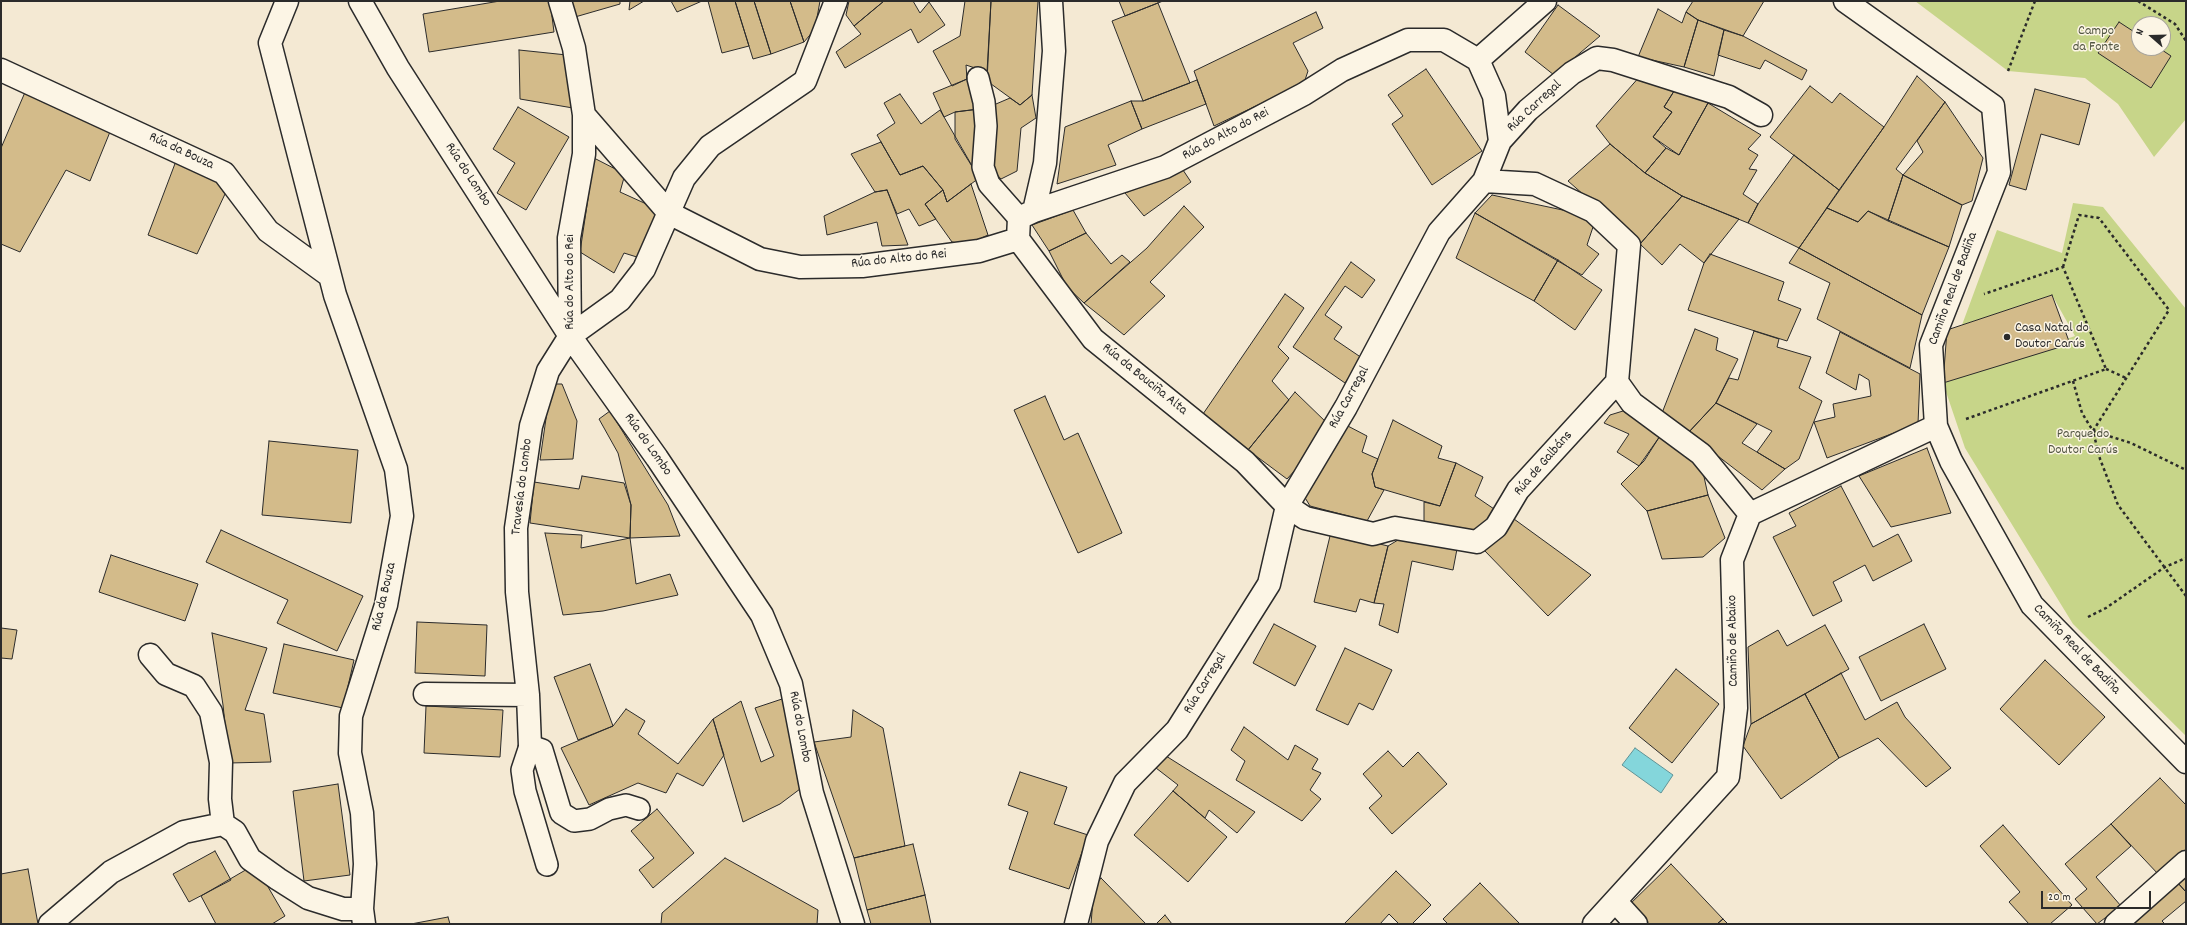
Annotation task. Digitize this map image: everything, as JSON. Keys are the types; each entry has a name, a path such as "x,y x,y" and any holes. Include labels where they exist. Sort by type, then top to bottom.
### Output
{"street":[{"name":"Rúa da Bouza","path":"287,1 270,43 330,276 396,469 402,516 386,605 351,716 350,753 362,813 365,857 363,917"},
{"name":"Rúa do Lombo","path":"360,1 398,68 570,336 657,458 762,615 791,684 812,792 853,924"},
{"name":"Rúa do Alto do Rei","path":"560,1 574,48 584,115 584,154 569,238 570,336"},
{"name":"Rúa do Alto do Rei","path":"570,336 620,300 644,269 684,178 710,146 805,81 836,1"},
{"path":"1024,223 1045,163 1054,59 1051,1"},
{"path":"1500,141 1494,96 1478,60 1545,1"},
{"name":"Camiño Real de Badiña","path":"1848,2 1993,106 1999,172 1931,345 1936,426 1951,461 2032,605 2186,762"},
{"name":"Rúa do Alto do Rei","path":"584,115 669,213 760,258 800,267 862,266 979,251 1024,223 1165,167 1304,94 1342,70 1408,40 1444,40 1478,60"},
{"name":"Rúa Carregal","path":"1076,924 1097,840 1125,783 1177,730 1269,584 1287,506 1346,406 1439,232 1484,181 1500,141 1528,110 1572,73 1597,58 1613,60 1728,97 1761,115"},
{"name":"Rúa da Bouza","path":"1,70 224,172 268,231 330,276"},
{"path":"1484,181 1535,184 1592,211 1629,246 1618,382 1632,403 1701,454 1750,514 1936,426"},
{"name":"Rúa da Bouciña Alta","path":"1024,223 1093,339 1245,462 1287,506"},
{"name":"Travesía do Lombo","path":"530,746 528,694 517,592 516,528 531,426 548,371 570,336"},
{"name":"Rúa de Galbáns","path":"1287,506 1305,518 1373,534 1395,528 1477,542 1496,527 1518,490 1618,382"},
{"name":"Camiño de Abaixo","path":"1594,924 1728,777 1736,708 1732,560 1750,514"},
{"path":"150,656 166,674 194,686 211,712 221,762 220,799 223,824"},
{"path":"425,694 528,694"},
{"path":"50,924 111,872 184,832 223,824 235,832 250,859 278,879 308,898 343,908 363,917"},
{"path":"2116,924 2186,862"},
{"path":"1615,901 1636,924"}],"lane":[{"path":"978,78 984,102 986,126 983,167 989,184 1024,223"},
{"path":"547,865 525,791 522,770 530,746 542,750 561,813 574,821 590,819 609,809 626,805 639,809"}],"path":[{"path":"2008,71 2035,1"},
{"path":"2138,1 2175,24 2186,41"},
{"path":"2093,431 2169,310 2099,218 2079,215 2063,267 2106,369 2126,378"},
{"path":"1980,296 2063,267"},
{"path":"1964,420 2106,369"},
{"path":"2073,381 2082,413 2093,431 2100,459 2118,505 2186,596"},
{"path":"2093,431 2131,443 2186,470"},
{"path":"2086,618 2106,608 2165,567 2186,558"}],"green space":[{"name":"Campo da Fonte","path":"1915,1 2186,1 2186,119 2154,157 2118,104 2085,78 2008,71"},
{"name":"Parque do Doutor Carús","path":"2073,203 2103,207 2186,309 2186,736 2073,624 1965,448 1943,383 2075,336 2052,295 1962,325 1997,230 2062,253"}],"water":[{"path":"1635,748 1673,775 1661,793 1622,765"}],"building":[{"path":"500,1 550,1 554,32 429,52 423,14"},
{"path":"572,1 620,1 620,4 575,17"},
{"path":"630,1 644,1 629,10"},
{"path":"671,1 702,1 677,12"},
{"path":"708,1 735,1 749,46 722,53"},
{"path":"735,1 754,1 771,54 753,59"},
{"path":"754,1 790,1 804,42 771,54"},
{"path":"790,1 820,1 815,29 804,42"},
{"path":"849,1 884,1 854,26 846,15"},
{"path":"884,1 913,1 920,13 929,2 945,25 918,43 911,29 845,68 836,52 861,34 854,26"},
{"path":"965,1 991,1 987,72 966,65 967,79 952,86 933,51 960,36"},
{"path":"991,1 1038,1 1032,95 1020,105 987,81"},
{"path":"1119,1 1163,1 1125,16"},
{"path":"1693,1 1764,1 1743,36 1698,20 1686,12"},
{"path":"1158,3 1190,83 1143,101 1112,21"},
{"path":"1558,5 1600,36 1554,75 1525,52"},
{"path":"1658,9 1682,23 1686,12 1698,20 1684,67 1638,57"},
{"path":"1316,12 1323,28 1293,43 1308,71 1304,83 1214,126 1194,71"},
{"path":"1698,20 1724,30 1714,76 1684,67"},
{"path":"2119,22 2131,30 2131,56 2171,56 2151,88 2098,53"},
{"path":"1724,30 1743,36 1807,70 1802,80 1765,60 1760,69 1718,55"},
{"path":"519,50 567,55 573,108 520,99"},
{"path":"1426,69 1482,151 1432,185 1392,124 1403,116 1388,95"},
{"path":"1641,75 1676,88 1664,107 1672,112 1653,137 1666,148 1645,173 1610,144 1596,126"},
{"path":"1917,76 1945,102 1896,169 1903,175 1888,221 1868,211 1858,222 1827,208 1884,127"},
{"path":"967,79 976,85 979,109 955,112 944,117 933,93"},
{"path":"1197,80 1206,104 1142,129 1131,101 1143,101"},
{"path":"1810,86 1832,103 1840,93 1884,127 1839,190 1770,137"},
{"path":"1676,88 1708,103 1679,155 1653,137 1672,112 1664,107"},
{"path":"2035,89 2090,104 2079,145 2041,134 2026,190 2009,185"},
{"path":"26,90 112,127 90,181 66,170 20,252 1,244 1,148"},
{"path":"900,94 921,124 940,110 979,178 947,202 943,190 923,166 900,175 877,135 895,123 884,103"},
{"path":"1032,95 1036,118 1021,128 1017,171 1001,179 990,167 989,107 1010,98 1020,105"},
{"path":"1131,101 1142,129 1108,145 1116,165 1057,184 1065,127"},
{"path":"1945,102 1983,158 1972,201 1962,205 1903,175 1923,152 1917,141"},
{"path":"1708,103 1761,135 1748,149 1758,155 1749,169 1757,170 1743,194 1758,204 1748,223 1682,196 1645,173 1666,148 1679,155"},
{"path":"518,107 569,137 526,210 497,193 515,163 493,149"},
{"path":"979,109 973,168 955,139 955,112"},
{"path":"881,142 900,175 923,166 943,190 925,204 936,219 919,226 909,209 897,214 887,190 875,192 851,154"},
{"path":"1610,144 1645,173 1682,196 1640,244 1568,181"},
{"path":"1794,155 1839,190 1799,248 1748,223 1758,204"},
{"path":"594,158 625,174 620,192 653,207 660,218 640,258 624,253 614,273 580,252"},
{"path":"176,161 211,174 225,194 197,254 148,235"},
{"path":"1183,170 1191,182 1144,216 1125,193"},
{"path":"1903,175 1962,205 1949,247 1888,221"},
{"path":"971,184 988,235 967,245 952,242 925,204 943,190 947,202"},
{"path":"887,190 908,245 882,246 877,222 827,235 824,216 875,192"},
{"path":"1492,195 1572,212 1594,224 1587,245 1599,254 1582,275 1475,213"},
{"path":"1682,196 1739,219 1704,263 1680,244 1662,265 1640,244"},
{"path":"1184,206 1204,227 1150,282 1165,296 1124,335 1084,303 1147,248"},
{"path":"1827,208 1858,222 1868,211 1949,247 1922,315 1799,248"},
{"path":"1073,210 1086,233 1049,251 1032,225"},
{"path":"1475,213 1558,260 1534,301 1456,258"},
{"path":"1086,233 1111,264 1122,255 1130,262 1084,303 1067,287 1049,251"},
{"path":"1799,248 1922,315 1910,368 1817,319 1830,283 1789,263"},
{"path":"1710,254 1784,282 1778,300 1801,309 1787,341 1688,310 1704,263"},
{"path":"1558,260 1602,290 1575,330 1534,301"},
{"path":"1351,262 1375,280 1362,298 1345,286 1325,315 1342,327 1334,339 1362,358 1345,383 1293,347"},
{"path":"1285,294 1304,308 1278,347 1289,358 1272,381 1289,400 1248,450 1203,414"},
{"name":"Casa Natal do Doutor Carús","path":"2052,295 2070,344 1943,383 1947,330"},
{"path":"1695,329 1718,338 1716,350 1738,359 1716,403 1688,433 1662,413"},
{"path":"1754,331 1779,339 1777,347 1811,357 1799,388 1822,401 1799,459 1785,469 1757,452 1772,431 1716,403 1729,378 1738,380"},
{"path":"1840,332 1920,374 1918,424 1827,458 1814,422 1835,417 1833,404 1871,396 1869,380 1859,374 1856,390 1826,373"},
{"path":"551,384 562,384 577,421 573,459 540,460"},
{"path":"1295,392 1328,424 1306,458 1287,479 1248,450"},
{"path":"1045,396 1064,440 1078,433 1122,533 1078,553 1014,410"},
{"path":"1716,403 1757,424 1742,443 1785,469 1762,490 1688,433"},
{"path":"610,411 668,505 680,536 630,538 631,505 618,453 599,419"},
{"path":"1623,411 1660,436 1639,466 1617,452 1629,434 1604,423 1610,415"},
{"path":"1393,420 1442,446 1438,458 1456,463 1440,506 1375,487 1372,474"},
{"path":"1344,424 1367,436 1362,452 1378,459 1372,474 1375,487 1384,490 1367,521 1310,506 1301,491"},
{"path":"1660,436 1701,463 1708,495 1647,511 1621,484 1644,461"},
{"path":"269,441 358,450 351,523 262,515"},
{"path":"1927,448 1951,513 1891,527 1859,476"},
{"path":"1456,463 1483,477 1475,496 1497,511 1479,531 1424,523 1424,502 1440,506"},
{"path":"582,476 624,483 631,505 630,538 530,523 534,482 579,489"},
{"path":"1841,486 1873,547 1898,534 1912,561 1873,581 1865,565 1833,582 1842,601 1813,616 1773,537 1796,526 1789,513"},
{"path":"1708,495 1725,538 1703,557 1662,559 1647,511"},
{"path":"1514,519 1591,575 1548,616 1484,550"},
{"path":"221,530 363,596 337,651 277,623 288,600 206,562"},
{"path":"1331,532 1388,546 1374,603 1360,599 1356,612 1314,602"},
{"path":"545,533 582,535 581,548 630,538 636,584 670,574 678,595 603,611 563,615"},
{"path":"1398,540 1457,549 1453,570 1412,561 1398,633 1379,625 1384,604 1374,603 1388,546"},
{"path":"111,555 198,584 185,621 99,592"},
{"path":"417,622 487,625 485,676 415,673"},
{"path":"1274,624 1316,646 1295,686 1253,663"},
{"path":"1924,624 1946,669 1881,701 1859,657"},
{"path":"1825,625 1849,669 1751,724 1748,647 1778,630 1787,646"},
{"path":"1,628 17,630 12,659 1,658"},
{"path":"212,633 267,648 245,710 264,714 271,762 229,763 223,705"},
{"path":"284,644 354,660 343,708 273,693"},
{"path":"1345,648 1392,670 1373,710 1359,703 1348,725 1316,710"},
{"path":"2045,660 2105,717 2059,765 2000,709"},
{"path":"590,664 613,726 578,740 554,677"},
{"path":"1676,669 1719,704 1672,763 1629,728"},
{"path":"1841,673 1865,720 1897,702 1905,717 1951,768 1926,787 1878,738 1839,758 1805,694"},
{"path":"1805,694 1839,758 1781,799 1743,746 1751,724"},
{"path":"788,697 804,786 780,804 743,822 713,719 741,701 761,762 774,756 755,708"},
{"path":"426,706 503,710 500,757 424,753"},
{"path":"626,709 645,721 638,734 678,764 713,719 724,755 703,786 677,773 666,793 638,783 589,805 561,748 613,726"},
{"path":"853,710 883,728 905,846 854,858 814,742 851,737"},
{"path":"1244,727 1288,760 1295,745 1318,759 1312,769 1321,773 1310,790 1321,799 1302,821 1236,780 1245,761 1231,750"},
{"path":"1388,751 1403,767 1418,752 1447,784 1392,834 1369,808 1382,796 1363,774"},
{"path":"1166,756 1255,812 1237,833 1209,810 1205,818 1173,791 1178,785 1156,768"},
{"path":"1020,772 1067,787 1054,824 1088,835 1069,889 1009,869 1028,812 1008,805"},
{"path":"2160,778 2186,805 2186,849 2159,875 2111,824"},
{"path":"338,784 350,875 304,881 293,791"},
{"path":"1173,791 1227,837 1188,882 1134,835"},
{"path":"657,809 694,853 653,888 639,870 654,858 631,831"},
{"path":"2111,824 2131,846 2096,877 2121,906 2097,924 2075,899 2087,889 2065,864"},
{"path":"2003,825 2072,905 2050,924 2029,924 2009,902 2020,892 1980,846"},
{"path":"913,844 925,895 867,910 854,858"},
{"path":"215,851 231,880 189,902 173,874"},
{"path":"725,858 818,910 817,924 661,924 662,913"},
{"path":"1671,864 1723,919 1717,924 1643,924 1627,907"},
{"path":"249,868 264,880 285,916 272,924 216,924 201,896"},
{"path":"28,869 38,924 1,924 1,874"},
{"path":"1396,871 1431,905 1412,924 1399,924 1389,914 1380,924 1344,924"},
{"path":"2186,873 2186,892 2177,882"},
{"path":"1101,878 1146,924 1091,924 1094,887"},
{"path":"2177,882 2186,892 2186,901 2162,921 2165,924 2128,924"},
{"path":"1480,883 1520,924 1448,924 1443,919"},
{"path":"925,895 931,924 871,924 867,910"},
{"path":"1165,915 1172,924 1156,924"},
{"path":"448,917 450,924 411,924"},
{"path":"1723,919 1728,924 1717,924"}],"place":[{"name":"Casa Natal do Doutor Carús","path":"2007,337"}]}
